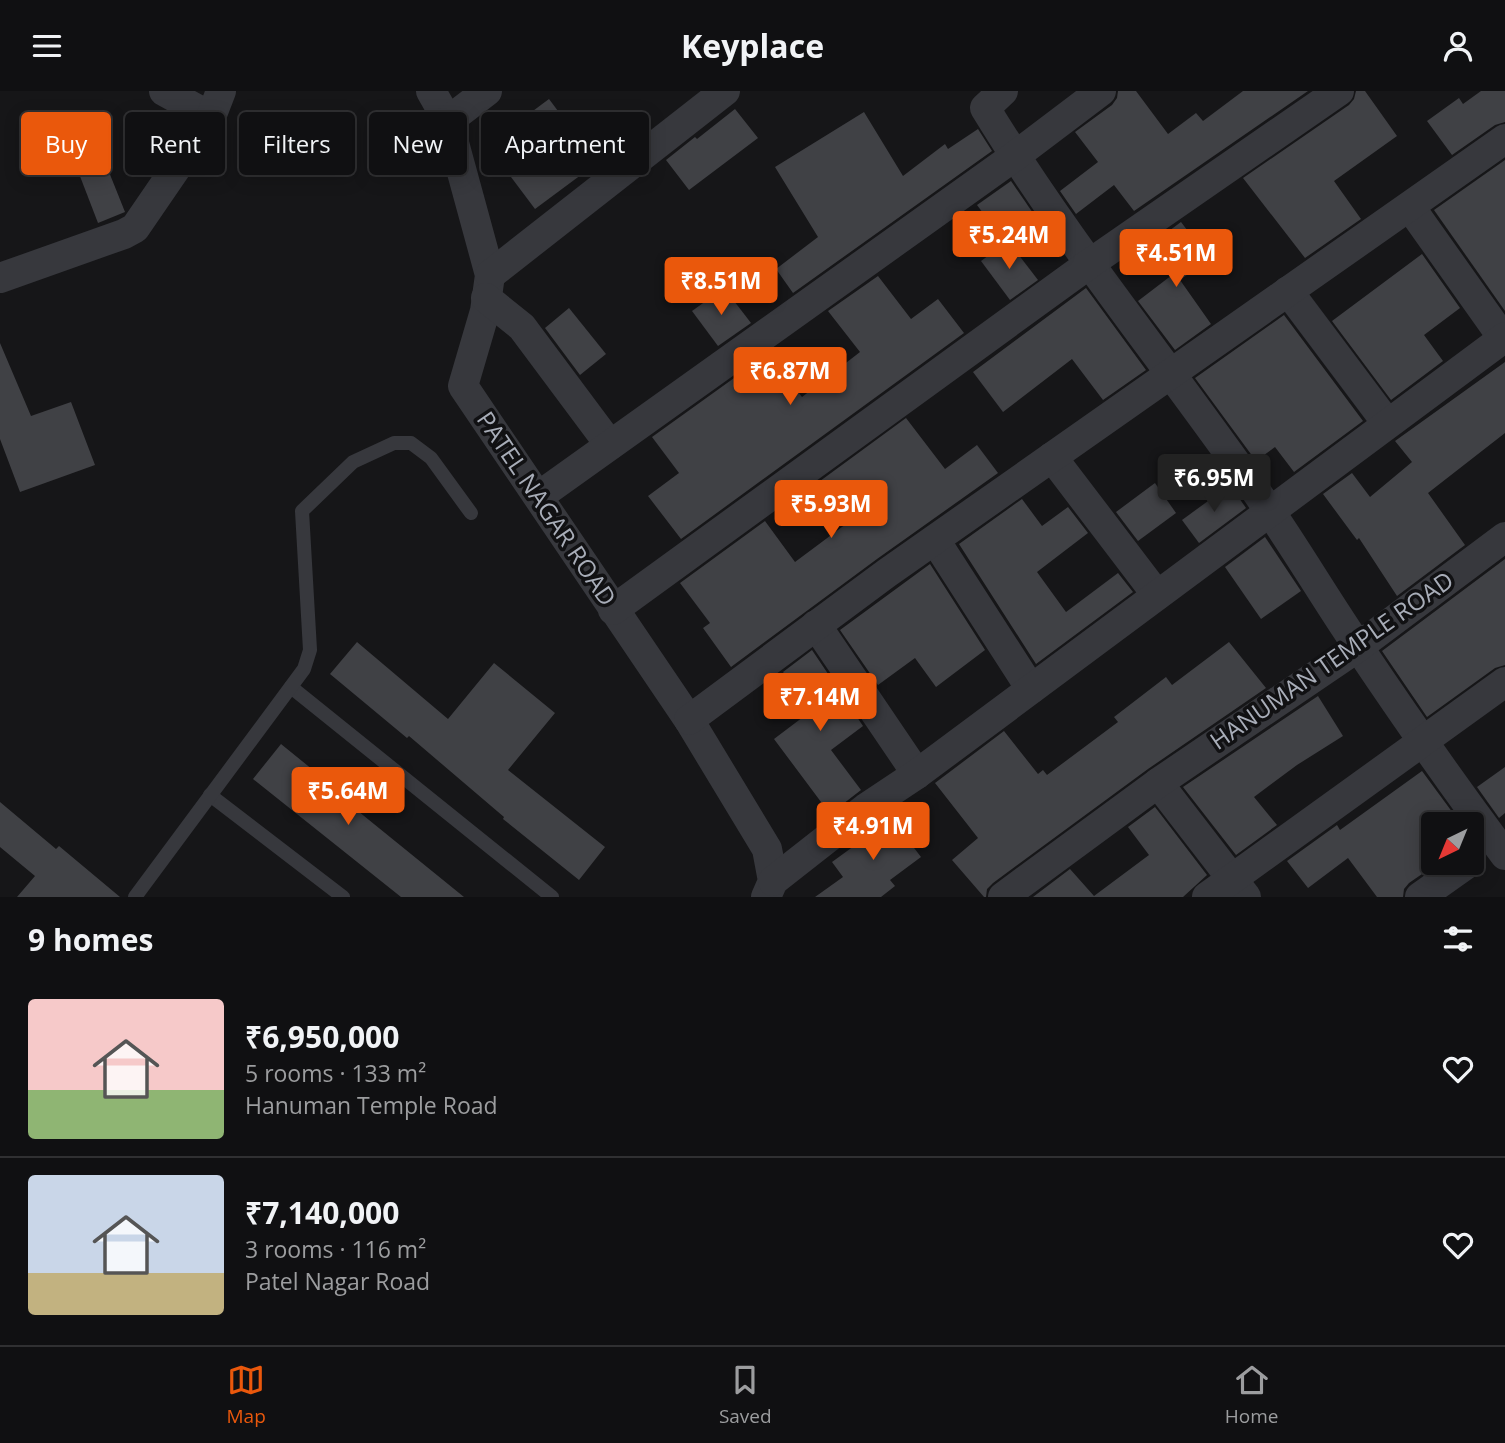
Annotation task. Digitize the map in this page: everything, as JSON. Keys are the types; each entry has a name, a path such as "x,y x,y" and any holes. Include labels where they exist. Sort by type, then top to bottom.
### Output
{"street":[{"path":"0,278 124,235 135,227 216,104 164,91"},
{"name":"PATEL NAGAR ROAD","path":"431,91 443,112"},
{"path":"459,112 486,91"},
{"path":"610,445 488,286 724,91"},
{"path":"1003,91 985,109 1089,264 1171,372 1270,512 1358,647 1502,845 1484,855"},
{"path":"539,496 1015,156 1101,91"},
{"path":"613,610 1089,264 1339,91"},
{"path":"689,720 934,540 1505,139"},
{"name":"PATEL NAGAR ROAD","path":"461,175 488,286 485,311 463,386 689,720 767,849 769,889"},
{"path":"769,889 866,808 917,774 1504,337 1410,207"},
{"path":"1288,292 1387,423"},
{"path":"1052,457 1157,595"},
{"name":"HANUMAN TEMPLE ROAD","path":"1003,897 1158,783 1358,647 1504,539"},
{"path":"934,540 1031,689"},
{"path":"816,625 917,774"},
{"path":"1207,897 1239,888 1424,740 1505,681"},
{"path":"1158,783 1239,888"},
{"path":"1420,897 1451,875"}],"lane":[{"path":"135,897 304,669 310,650 302,511 353,461 394,443 411,443 430,458 471,513"},
{"path":"291,687 552,897"},
{"path":"211,795 343,897"}],"building":[{"path":"1118,91 1136,91 1168,134 1196,113 1203,121 1243,91 1308,91 1134,211 1114,185 1076,214 1060,191 1098,162 1075,132 1112,105"},
{"path":"1356,91 1365,91 1397,136 1334,181 1361,219 1305,258 1243,178 1349,105"},
{"path":"1481,91 1505,91 1505,122 1495,125 1452,155 1427,121 1459,98 1463,104"},
{"path":"549,99 559,112 531,112"},
{"path":"735,109 758,138 689,190 666,160"},
{"path":"864,112 903,176 945,144 948,149 978,129 992,151 793,293 776,269 818,237 775,167"},
{"path":"1505,160 1505,311 1434,210"},
{"path":"80,175 110,175 125,212 98,223"},
{"path":"510,175 581,175 535,209"},
{"path":"1011,181 1035,216 1003,240 977,205"},
{"path":"1181,222 1209,259 1180,280 1211,324 1175,350 1138,301 1172,275 1150,245"},
{"path":"1008,241 1038,280 1010,300 981,261"},
{"path":"1422,254 1460,308 1424,335 1443,361 1391,400 1332,321"},
{"path":"878,276 911,319 938,299 964,333 681,539 648,496 679,473 652,437 769,353 802,397 860,352 828,311"},
{"path":"724,288 751,323 718,346 692,311"},
{"path":"1086,288 1146,370 1103,400 1072,359 1003,412 973,372"},
{"path":"569,308 606,354 580,375 545,328"},
{"path":"1284,315 1363,421 1294,472 1275,447 1256,461 1195,378"},
{"path":"0,343 31,416 71,402 95,465 20,492 0,439"},
{"path":"1505,362 1505,433 1428,493 1465,545 1397,596 1359,538 1357,540 1323,494 1352,473 1370,497 1412,462 1395,441"},
{"path":"906,418 945,469 977,445 998,473 731,667 703,628 710,623 680,583 765,521 795,562 846,524 816,484"},
{"path":"1155,483 1176,513 1138,541 1116,512"},
{"path":"1230,485 1246,508 1199,543 1182,520"},
{"path":"1022,499 1042,526 1068,507 1088,533 1037,572 1066,612 1118,573 1133,592 1036,664 959,544"},
{"path":"1265,537 1301,591 1261,619 1225,567"},
{"path":"1505,559 1505,665 1495,668 1427,717 1382,651"},
{"path":"930,564 985,650 936,687 915,658 878,685 840,630"},
{"path":"357,642 448,719 494,663 555,713 508,770 605,847 579,880 503,819 504,817 409,736 407,738 330,674"},
{"path":"1229,642 1266,688 1148,769 993,883 984,897 952,860 978,838 935,783 1004,731 1038,774 1043,770 1047,775 1118,722 1114,717 1166,677 1172,685"},
{"path":"812,650 863,726 831,750 861,790 830,814 774,739 811,711 783,672"},
{"path":"1318,696 1343,736 1254,797 1277,825 1236,855 1183,787"},
{"path":"281,744 355,804 353,807 464,897 401,897 253,779"},
{"path":"1505,767 1505,813 1499,818 1477,787"},
{"path":"1422,771 1452,812 1421,812 1421,875 1404,889 1403,897 1377,897 1348,858 1308,888 1287,861 1337,825 1340,830"},
{"path":"0,802 56,849 59,846 120,897 17,897 35,876 0,847"},
{"path":"1155,807 1207,875 1183,897 1033,897 1070,869 1094,896 1149,855 1128,827"},
{"path":"888,814 921,857 890,880 895,886 881,897 815,897 843,877 832,862 854,846 851,842"}]}
